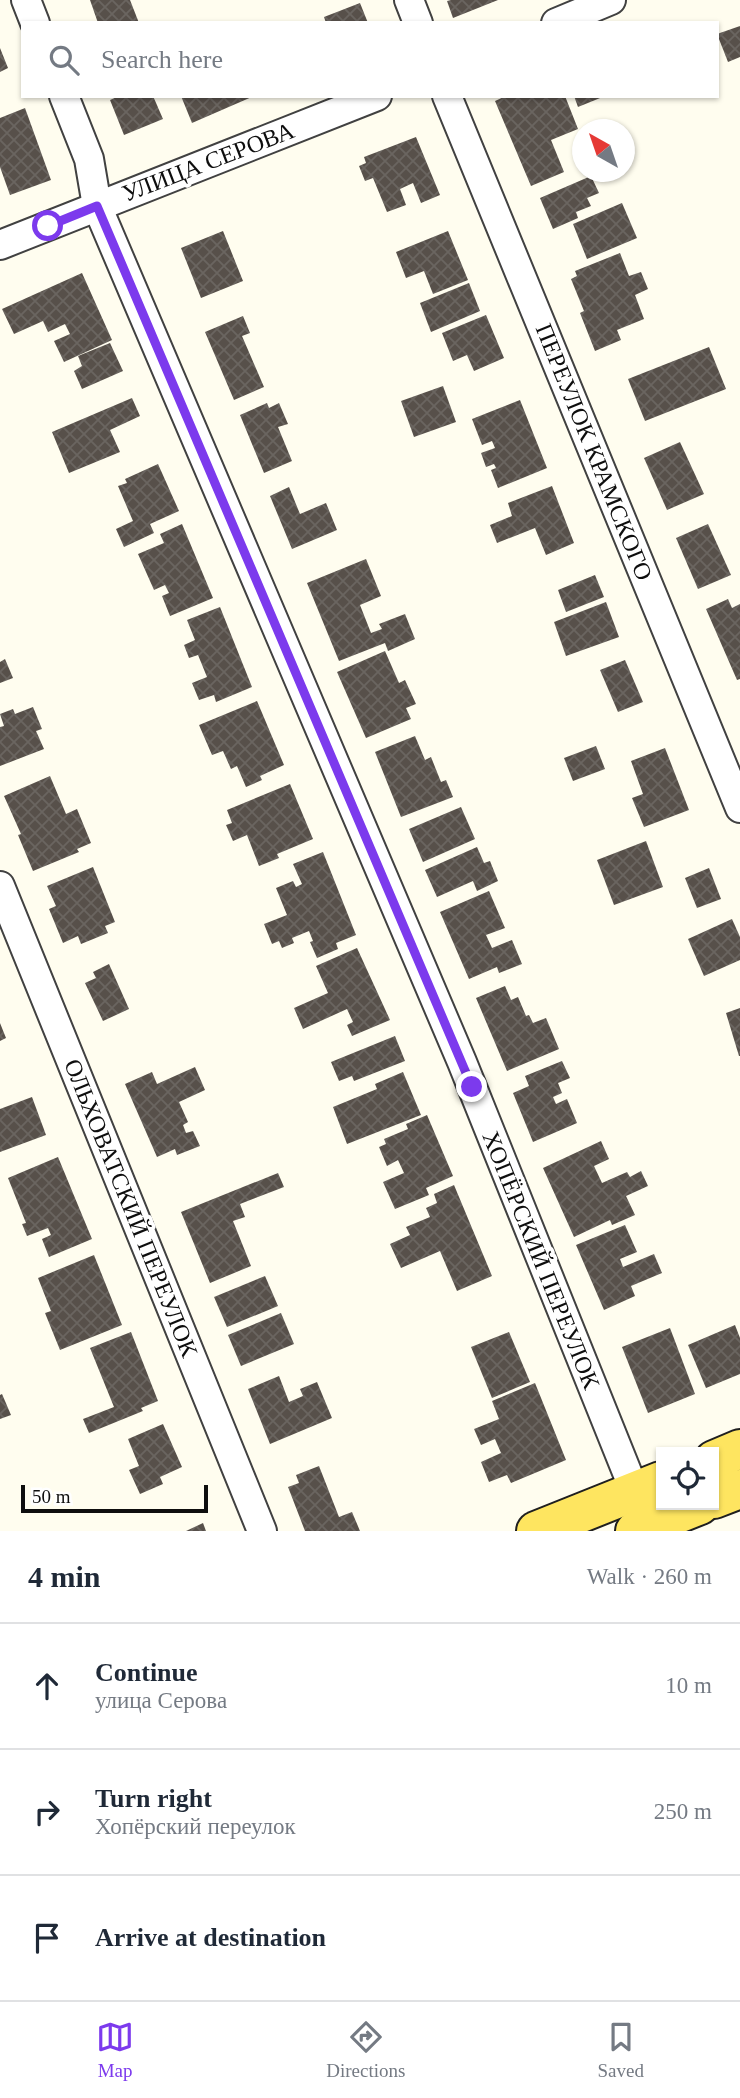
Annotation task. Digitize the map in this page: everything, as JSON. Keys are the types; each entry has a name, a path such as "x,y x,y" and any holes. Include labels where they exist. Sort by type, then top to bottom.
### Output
{"main road":[{"path":"719,1458 740,1449"},
{"path":"536,1531 648,1487"},
{"path":"719,1497 740,1489"},
{"path":"635,1531 688,1510"}],"street":[{"path":"26,0 34,21"},
{"path":"409,0 417,21"},
{"path":"561,21 611,0"},
{"name":"ХОПЁРСКИЙ ПЕРЕУЛОК","path":"65,98 89,159 97,206 462,1062 648,1487"},
{"name":"УЛИЦА СЕРОВА","path":"0,246 372,98"},
{"name":"ПЕРЕУЛОК КРАМСКОГО","path":"448,98 740,808"},
{"name":"ОЛЬХОВАТСКИЙ ПЕРЕУЛОК","path":"0,886 261,1531"}],"building":[{"path":"90,0 130,0 138,21 97,21"},
{"path":"498,0 453,18 447,1"},
{"path":"360,3 367,21 325,21 324,17"},
{"path":"740,26 740,57 728,62 719,33"},
{"path":"0,48 8,68 0,72"},
{"path":"154,98 163,119 124,135 110,100"},
{"path":"182,98 249,98 192,123"},
{"path":"502,98 566,98 574,119 572,131 551,140 564,172 531,186 495,101"},
{"path":"575,98 600,98 578,107"},
{"path":"25,108 51,180 10,195 0,167 0,118"},
{"path":"416,137 440,195 421,203 413,183 400,189 406,205 387,212 373,178 365,181 359,166 366,163 364,157"},
{"path":"577,182 594,182 599,193 587,198 591,206 576,212 578,218 553,229 540,198"},
{"path":"622,203 637,238 587,259 573,224"},
{"path":"223,231 243,281 201,298 181,248"},
{"path":"448,231 468,280 433,294 424,271 406,278 396,252"},
{"path":"620,253 629,276 641,272 648,289 635,295 644,319 617,330 621,340 595,351 580,313 584,311 571,279 577,276 575,271"},
{"path":"82,273 112,340 64,362 54,341 70,334 65,324 48,332 43,321 14,334 2,309"},
{"path":"469,283 480,311 431,332 420,303"},
{"path":"486,315 504,358 474,371 467,355 453,361 442,333"},
{"path":"243,316 250,333 242,336 264,387 234,400 205,332"},
{"path":"110,343 123,371 82,389 74,371 82,366 78,356"},
{"path":"709,347 726,389 645,421 628,379"},
{"path":"443,386 456,422 414,437 401,401"},
{"path":"132,398 140,416 110,430 120,452 69,473 52,432"},
{"path":"520,400 547,468 498,488 491,470 496,468 494,464 486,467 481,453 495,448 492,441 482,445 472,419"},
{"path":"267,403 269,408 279,403 288,424 278,427 292,461 264,473 240,415"},
{"path":"680,442 704,494 667,510 644,458"},
{"path":"158,464 179,511 150,524 154,533 124,547 116,529 133,521 118,486 127,483 125,479"},
{"path":"552,486 574,543 546,555 535,528 497,543 490,525 512,516 508,503"},
{"path":"289,487 300,514 326,503 337,530 292,549 270,496"},
{"path":"182,524 213,598 170,616 162,596 169,593 165,585 154,590 138,554 164,543 160,534"},
{"path":"708,524 731,575 698,589 676,538"},
{"path":"366,559 381,596 360,605 371,633 382,629 379,624 405,614 415,639 388,651 385,643 339,661 307,583"},
{"path":"595,575 604,597 566,612 558,590"},
{"path":"728,599 732,608 740,604 740,679 737,680 706,609"},
{"path":"606,602 619,637 566,656 554,622"},
{"path":"220,607 252,687 216,702 214,695 199,700 192,683 207,677 198,655 189,658 184,645 195,640 187,620"},
{"path":"385,651 399,683 405,680 416,704 406,708 411,719 366,738 337,672"},
{"path":"5,659 13,678 0,683 0,662"},
{"path":"625,660 643,702 618,712 600,670"},
{"path":"257,701 284,765 260,776 262,780 246,787 237,766 231,769 223,751 212,755 199,725"},
{"path":"33,707 42,729 36,731 44,749 0,766 0,727 4,726 0,714 13,709 15,714"},
{"path":"415,736 425,760 431,757 441,782 446,780 453,797 401,817 375,752"},
{"path":"596,746 605,769 573,781 564,758"},
{"path":"665,748 689,810 644,827 632,798 643,794 631,761"},
{"path":"50,776 66,814 77,809 91,843 77,849 79,852 33,871 18,835 21,834 4,796"},
{"path":"290,784 313,839 277,854 279,858 259,866 247,835 233,841 226,825 232,823 227,810"},
{"path":"461,807 475,839 423,862 409,829"},
{"path":"646,841 663,887 614,905 597,860"},
{"path":"477,847 484,863 490,861 498,881 477,891 473,881 437,897 425,870"},
{"path":"323,852 356,935 336,943 338,949 317,958 310,942 313,941 309,931 292,938 294,943 282,948 279,941 272,944 264,924 287,915 276,888 293,881 296,887 302,884 293,864"},
{"path":"93,867 115,922 105,926 108,933 81,944 78,936 63,943 49,909 56,906 47,886"},
{"path":"709,868 721,899 697,908 685,878"},
{"path":"489,891 505,928 486,935 492,948 512,940 522,964 499,973 497,967 469,979 440,912"},
{"path":"732,919 740,937 740,960 704,976 688,939"},
{"path":"357,948 390,1020 352,1036 347,1025 353,1022 347,1009 303,1029 294,1008 328,993 316,966"},
{"path":"109,964 129,1009 103,1021 85,983 96,978 93,972"},
{"path":"505,986 511,1000 518,997 526,1016 529,1015 533,1023 546,1018 559,1049 507,1071 476,998"},
{"path":"740,1008 740,1056 739,1056 726,1013"},
{"path":"0,1023 6,1038 0,1041"},
{"path":"395,1036 405,1061 354,1081 352,1076 339,1081 331,1062"},
{"path":"562,1061 570,1078 558,1083 562,1093 553,1097 556,1104 567,1099 577,1123 533,1142 513,1093 529,1086 525,1076"},
{"path":"195,1067 205,1090 179,1102 188,1122 183,1125 186,1133 193,1131 200,1146 177,1155 175,1149 157,1157 125,1084 152,1072 157,1084"},
{"path":"403,1072 421,1115 347,1144 333,1107 377,1089 375,1084"},
{"path":"32,1097 46,1135 0,1152 0,1109"},
{"path":"427,1115 453,1176 426,1188 429,1195 395,1209 383,1182 404,1173 398,1160 387,1166 379,1147 386,1144 384,1139 408,1129 406,1124"},
{"path":"601,1141 609,1159 594,1166 602,1183 627,1172 630,1177 641,1171 648,1186 626,1196 635,1215 612,1225 610,1220 574,1237 543,1168"},
{"path":"58,1157 92,1239 49,1257 42,1239 51,1235 48,1228 27,1236 22,1224 26,1223 8,1178"},
{"path":"278,1173 284,1187 240,1204 245,1217 233,1221 251,1266 210,1283 181,1212"},
{"path":"454,1185 492,1276 457,1291 440,1251 401,1268 390,1244 410,1235 406,1227 430,1217 426,1208 437,1203 434,1194"},
{"path":"625,1225 637,1252 620,1259 623,1267 654,1254 662,1273 631,1286 635,1296 604,1310 576,1245"},
{"path":"94,1255 122,1325 60,1350 45,1313 51,1311 38,1278"},
{"path":"265,1276 278,1306 227,1327 214,1297"},
{"path":"281,1313 294,1344 241,1366 228,1335"},
{"path":"735,1325 740,1338 740,1374 706,1388 688,1345"},
{"path":"670,1328 695,1394 648,1413 622,1347"},
{"path":"131,1332 158,1401 141,1408 143,1411 89,1433 83,1419 114,1407 90,1348"},
{"path":"509,1332 530,1382 492,1398 471,1347"},
{"path":"279,1376 289,1402 303,1396 300,1389 317,1382 332,1418 270,1444 248,1389"},
{"path":"535,1383 566,1460 511,1483 507,1475 489,1482 481,1462 501,1453 495,1439 481,1445 474,1429 499,1419 492,1401"},
{"path":"2,1394 11,1415 0,1419 0,1395"},
{"path":"163,1424 182,1467 160,1477 163,1484 140,1494 129,1470 139,1466 128,1439"},
{"path":"319,1466 339,1517 352,1512 360,1531 305,1531 288,1487 299,1483 296,1475"},
{"path":"203,1523 206,1531 186,1531"}],"route":[{"path":"48,226 97,206 472,1087"}]}
